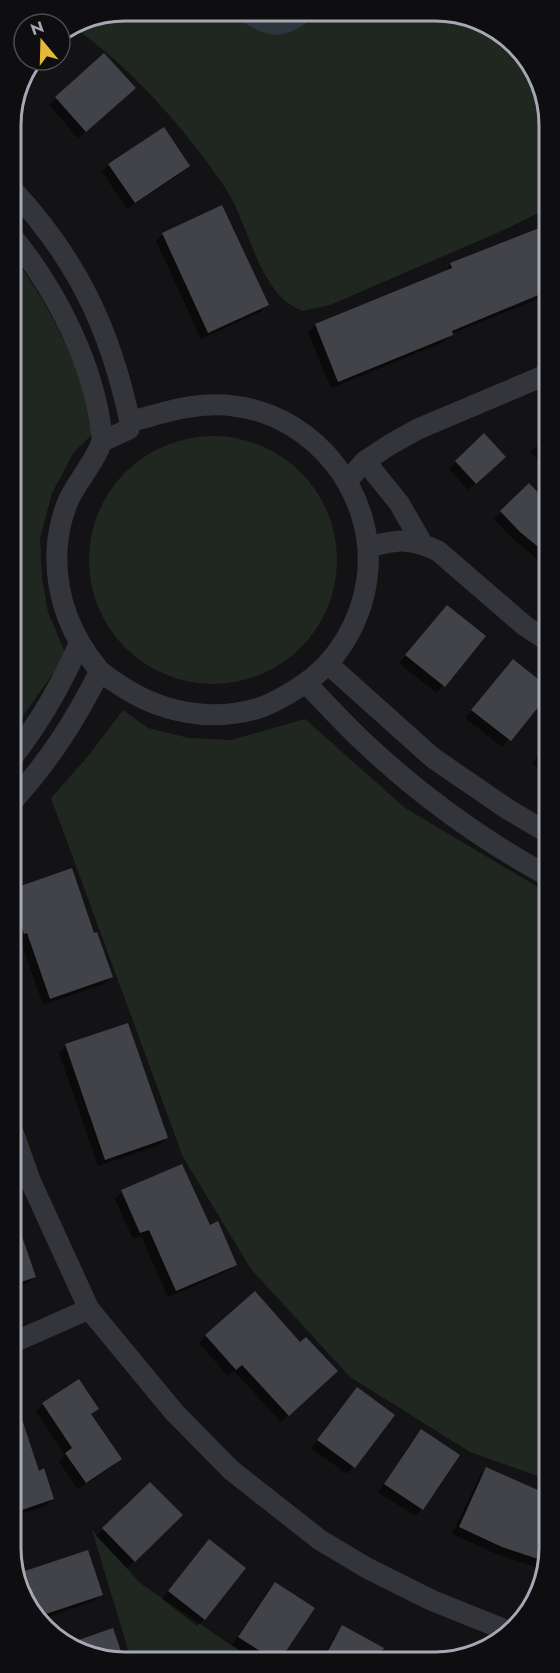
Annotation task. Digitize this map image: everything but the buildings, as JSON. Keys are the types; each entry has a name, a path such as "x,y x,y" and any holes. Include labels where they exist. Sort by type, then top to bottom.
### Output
{"street":[{"path":"21,199 56,242 77,275 110,346 122,384 130,422 129,429 103,441"},
{"path":"21,248 56,299 72,333 86,368 103,441 96,457 80,478 69,500 61,524 57,549 57,575 62,600 79,644 100,671 145,700 167,709 213,715 237,713 259,708 281,699 306,683 328,664 352,629 360,609 369,568 368,547 365,524 358,502 347,481 318,445 280,419 258,411 236,406 201,405 166,411 130,422"},
{"path":"347,481 365,461 418,429 539,378"},
{"path":"365,461 399,502 422,543"},
{"path":"368,547 408,540 422,543 438,551 525,626 539,635"},
{"path":"21,747 52,701 79,644"},
{"path":"328,664 434,758 509,810 539,828"},
{"path":"21,792 61,742 100,671"},
{"path":"306,683 370,748 440,807 516,859 539,871"},
{"path":"21,1154 30,1180 89,1309 174,1412 231,1470 320,1540 367,1568 431,1600 501,1628"},
{"path":"21,1339 89,1309"}],"shaded area":[{"path":"125,21 435,21 456,23 475,29 509,51 525,73 534,91 539,125 539,213 330,305 302,311 285,301 273,288 258,261 240,216 226,189 195,146 138,82 80,32 91,26"},
{"path":"242,21 309,21 288,33 278,35 260,32"},
{"path":"21,267 51,315 101,426 74,452 52,493 40,538 42,579 48,612 66,655 21,719"},
{"path":"201,436 225,436 249,441 272,450 301,472 323,501 328,512 335,536 337,560 335,584 328,608 323,619 301,648 272,670 261,675 225,684 201,684 177,679 154,670 134,656 117,639 103,619 94,596 89,572 89,548 94,524 103,501 117,481 134,464 154,450 177,441"},
{"path":"123,710 148,728 189,738 231,740 305,719 405,808 539,888 539,1476 470,1452 350,1377 251,1269 183,1157 51,798 89,755"},
{"path":"92,1530 140,1583 241,1652 129,1652"}]}
